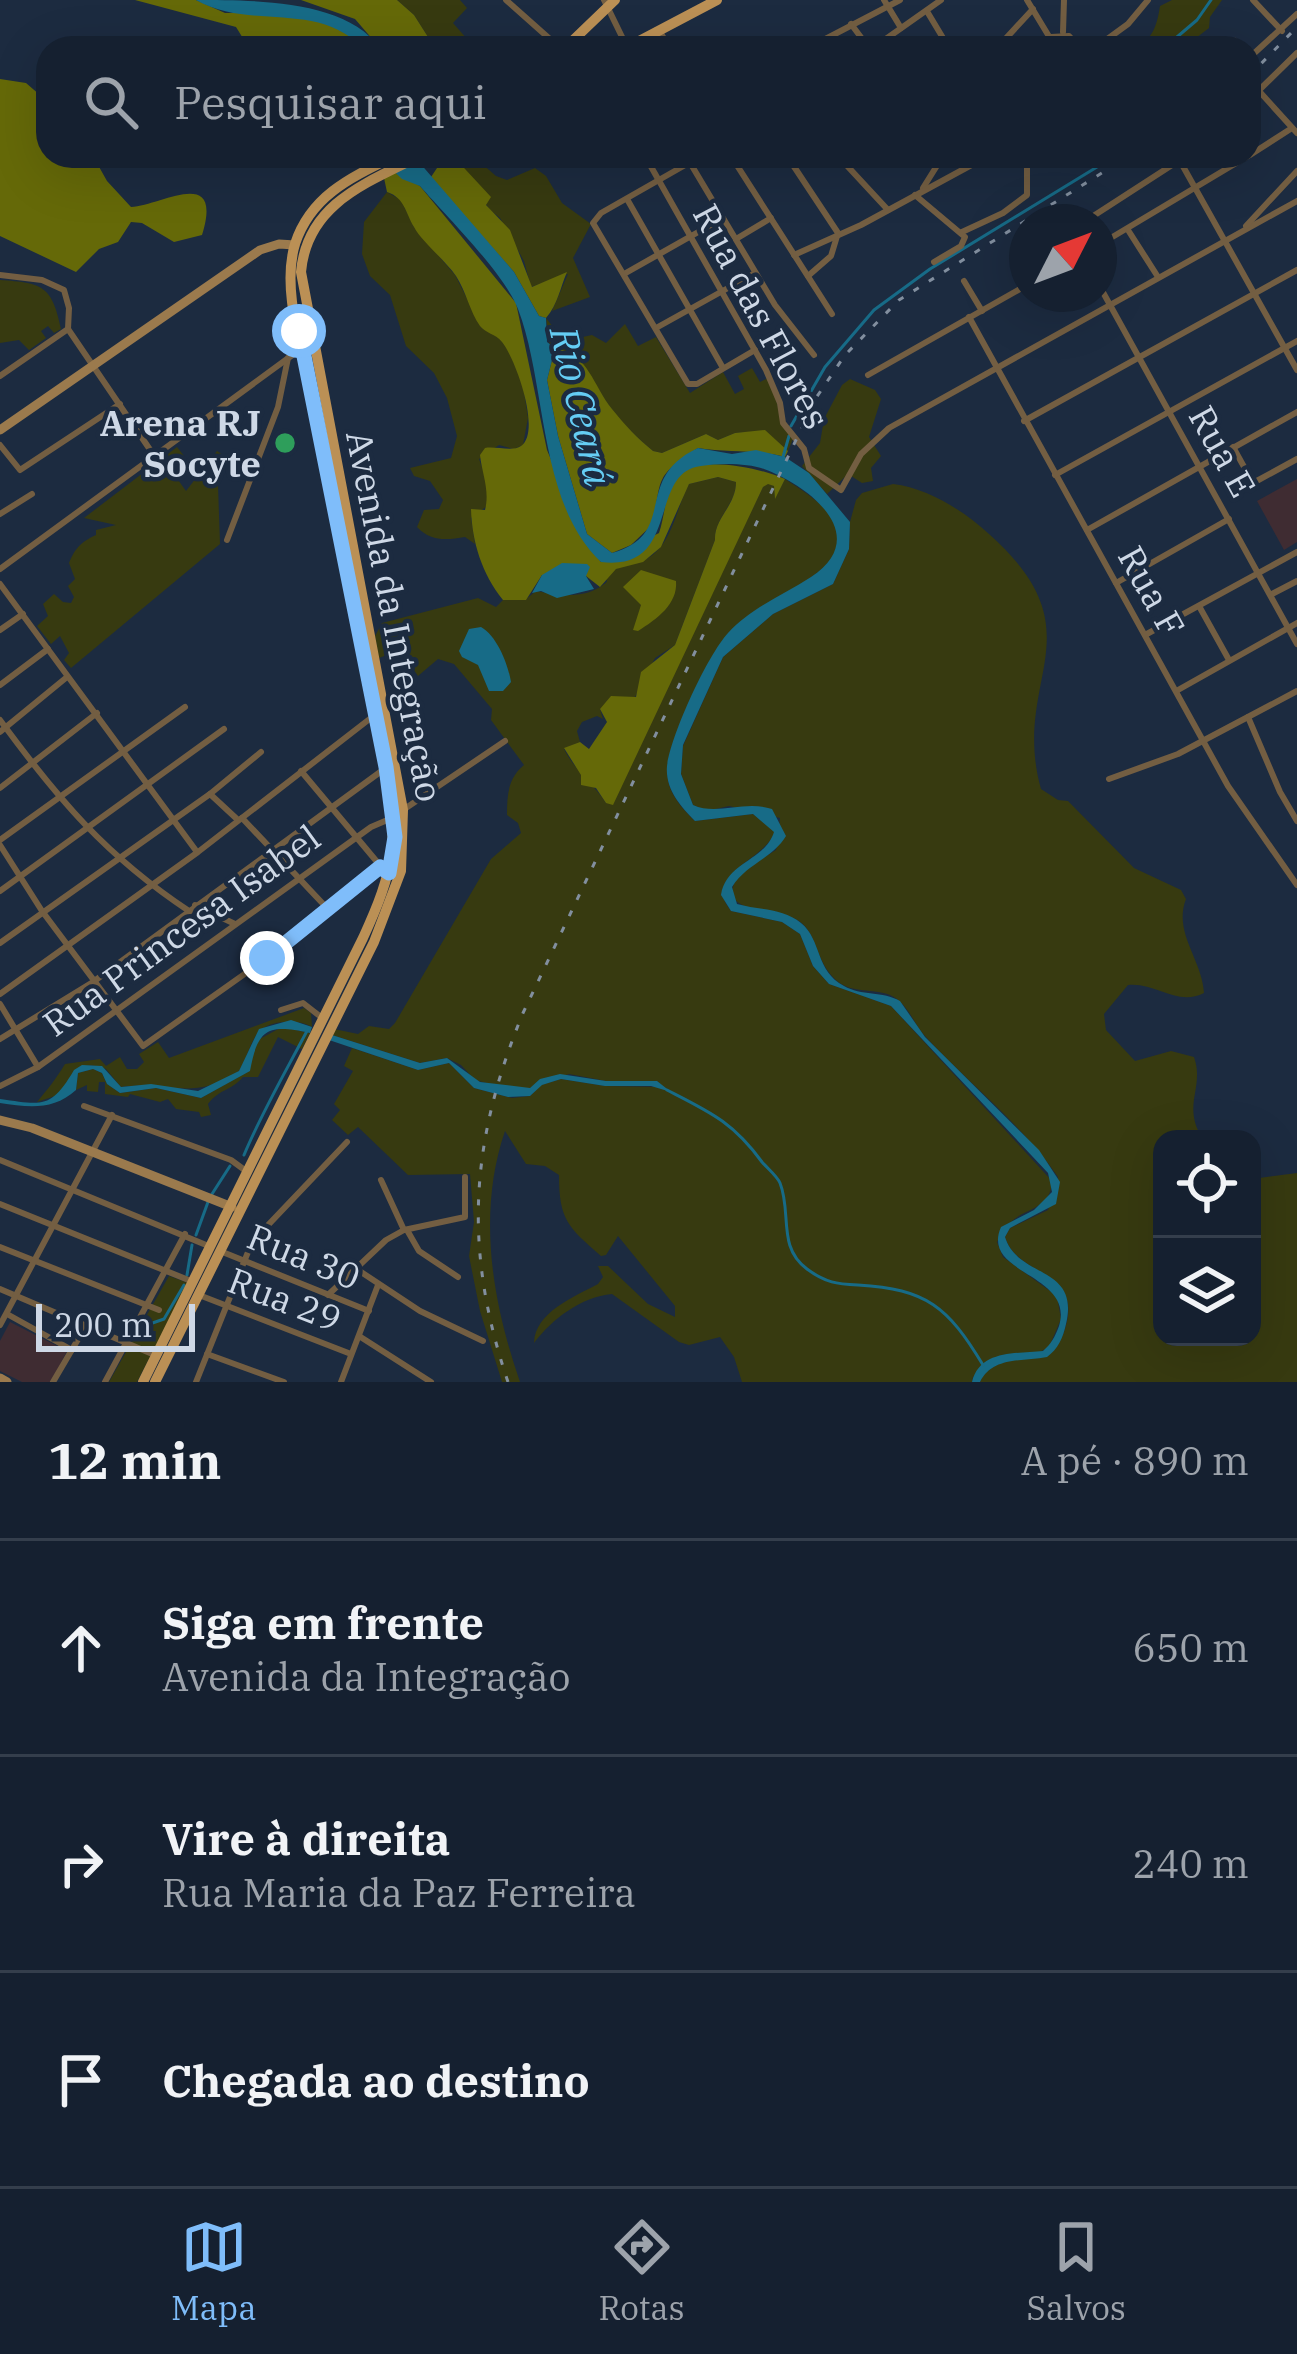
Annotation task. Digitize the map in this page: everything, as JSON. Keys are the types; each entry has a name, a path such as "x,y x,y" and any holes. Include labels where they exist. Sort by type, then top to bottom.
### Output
{"main road":[{"path":"652,36 718,0"},
{"path":"574,36 608,3"},
{"name":"Avenida da Integração","path":"367,648 303,347 301,272 312,229 340,199 381,168"},
{"name":"Avenida da Integração","path":"215,1249 395,895 404,849 290,270 305,220 320,200 340,184 386,168"},
{"name":"Avenida da Integração","path":"260,1163 375,911 394,852 399,814 386,767 370,663"},
{"name":"Avenida da Integração","path":"155,1382 248,1182"},
{"name":"Avenida da Integração","path":"143,1382 196,1288"}],"street":[{"path":"506,0 544,36"},
{"path":"830,36 886,3 900,0"},
{"path":"889,36 941,0"},
{"path":"1028,0 1050,36"},
{"path":"1063,34 1064,0"},
{"path":"1112,36 1148,0"},
{"path":"1253,0 1282,31"},
{"path":"608,3 622,36"},
{"path":"886,3 901,28"},
{"path":"1008,36 1033,9"},
{"path":"928,13 942,36"},
{"path":"1261,48 1297,14"},
{"path":"851,24 861,36"},
{"path":"660,32 662,36"},
{"path":"1055,36 1063,34"},
{"path":"1261,89 1294,55"},
{"path":"1261,93 1294,130 1261,149"},
{"name":"Rua das Flores","path":"652,168 755,350 781,403 782,423 804,449 809,468 841,490 861,454 889,428 997,370"},
{"path":"675,168 595,216 595,227 690,386 755,350"},
{"path":"693,168 755,273 814,356"},
{"path":"739,168 832,314"},
{"path":"795,168 838,233 838,244 828,260 808,276"},
{"path":"849,168 888,210"},
{"path":"918,193 935,168"},
{"path":"794,255 965,168"},
{"path":"962,232 1027,196 1028,168"},
{"path":"1112,204 1168,168"},
{"path":"1187,168 1297,370"},
{"path":"1117,236 1230,168"},
{"path":"1241,232 1297,171"},
{"path":"918,193 962,232 963,244 934,262"},
{"path":"627,198 723,368"},
{"path":"1117,303 1297,201"},
{"path":"624,274 723,218"},
{"path":"736,239 771,218"},
{"path":"1128,230 1159,279"},
{"path":"0,430 260,250 295,245"},
{"path":"1024,421 1297,270"},
{"path":"656,328 755,273"},
{"path":"0,274 60,287 68,302 68,329 155,457"},
{"path":"964,281 982,311"},
{"path":"868,375 1009,295"},
{"path":"997,370 1101,312"},
{"name":"Rua E","path":"1115,312 1293,625 1297,644"},
{"name":"Rua F","path":"969,317 1228,786 1297,885"},
{"path":"0,376 68,329"},
{"path":"1055,475 1297,341"},
{"path":"0,569 303,347"},
{"path":"227,540 278,407 288,358"},
{"path":"0,445 17,470 120,404"},
{"path":"1087,530 1297,412"},
{"path":"1233,448 1253,483 1297,459"},
{"path":"0,467 9,460"},
{"path":"0,514 32,494"},
{"path":"1116,583 1229,519"},
{"path":"1145,635 1297,552"},
{"path":"1272,594 1297,580"},
{"path":"0,584 198,852"},
{"path":"1198,606 1229,660"},
{"path":"0,630 23,614"},
{"path":"1178,690 1293,625"},
{"path":"0,685 48,649"},
{"path":"68,676 2,726 86,829 151,886 237,925"},
{"path":"1109,779 1153,766 1297,691"},
{"path":"185,707 0,843 42,911 138,1043 147,1044 385,870 301,770"},
{"path":"0,788 97,713"},
{"path":"0,994 198,852 376,714"},
{"path":"1248,717 1297,820"},
{"path":"0,891 224,729"},
{"name":"Rua Princesa Isabel","path":"0,1086 38,1067 354,838 399,814 505,741"},
{"path":"0,943 210,794 261,752"},
{"path":"0,1039 93,982 386,767"},
{"path":"210,794 327,908"},
{"path":"281,1010 303,1003 324,1018"},
{"path":"0,1004 38,1067"},
{"path":"85,1106 231,1160 248,1182"},
{"path":"0,1324 112,1115"},
{"path":"1,1123 32,1128 232,1208"},
{"path":"196,1382 253,1242 347,1142"},
{"name":"Rua 30","path":"0,1160 369,1311"},
{"path":"328,1294 379,1245 406,1230 465,1217 465,1177"},
{"path":"381,1180 419,1251 458,1277"},
{"name":"Rua 29","path":"0,1204 166,1271 225,1306 352,1354"},
{"path":"104,1382 185,1234"},
{"path":"0,1246 159,1310"},
{"path":"355,1268 435,1319 483,1341"},
{"path":"340,1382 378,1285"},
{"path":"0,1289 158,1356"},
{"path":"5,1314 72,1350"},
{"path":"53,1382 87,1324"},
{"path":"359,1336 431,1382"},
{"path":"207,1354 284,1382"}],"shaded area":[{"path":"135,0 196,0 225,13 292,12 343,29 350,36 242,36 236,27"},
{"path":"301,0 397,0 427,36 370,36 355,19"},
{"path":"0,79 26,83 36,92 36,168 100,168 131,207 186,194 204,201 206,213 202,235 174,242 142,223 131,222 118,242 99,249 76,272 0,236"},
{"path":"437,168 464,168 491,197 486,205 510,230 532,287 567,272 546,318 539,316 514,272 431,177"},
{"path":"396,172 420,186 516,303 547,450 585,541 601,562 659,533 672,483 684,470 728,465 785,479 775,499 774,486 763,487 613,805 596,788 581,785 581,775 564,748 580,742 589,749 607,722 600,709 611,696 636,697 641,672 675,645 736,482 718,477 689,484 661,547 643,562 616,569 600,587 586,576 542,575 526,600 503,600 479,557 471,509 485,510 480,455 485,448 518,448 527,438 524,394 502,342 480,326 456,276 418,233 401,202 387,192 384,178"},
{"path":"555,348 583,364 612,409 653,451 662,453 706,434 718,440 765,430 788,451 785,457 698,448 663,479 653,524 631,545 612,553 587,534 558,436 547,380"},
{"path":"1297,479 1297,542 1284,550 1257,501"},
{"path":"641,570 676,581 676,589 665,610 638,631 633,630 641,605 623,587"},
{"path":"10,1322 67,1351 51,1382 22,1382 0,1371 0,1341"}],"green space":[{"path":"397,0 460,0 467,8 453,23 464,36 427,36"},
{"path":"1172,0 1222,0 1210,17 1209,28 1199,36 1150,36 1160,6"},
{"path":"461,168 487,168 507,180 535,168 546,176 562,203 591,224 573,258 590,297 552,311 568,274 531,287 524,261 500,218"},
{"path":"387,192 401,200 414,227 455,275 482,328 498,336 509,351 523,386 528,418 523,445 514,449 499,445 479,459 487,481 487,506 471,518 475,544 465,537 434,538 417,527 424,510 439,509 443,500 430,481 414,476 410,468 451,458 457,436 447,398 434,373 406,346 390,295 370,276 362,254 364,222"},
{"path":"0,280 43,289 54,303 61,329 54,333 48,326 41,331 46,338 29,350 19,340 0,343"},
{"path":"546,318 564,341 592,335 606,343 625,324 638,346 656,337 690,393 723,372 735,394 744,389 738,376 752,368 760,382 768,378 793,439 788,451 765,431 735,433 718,440 706,434 662,453 653,451 615,414 580,362 550,347"},
{"path":"850,379 875,390 881,399 869,437 881,456 871,468 873,481 862,483 848,474 827,494 802,466 820,443 824,419"},
{"path":"177,447 188,461 177,469 176,477 186,491 217,451 231,460 218,485 220,544 71,668 64,660 69,653 60,636 51,644 37,626 48,616 43,604 54,594 71,603 74,597 68,586 75,579 69,563 76,549 96,535 96,530 116,525 84,518"},
{"path":"718,477 736,482 733,498 718,525 675,645 655,658 635,697 600,709 603,719 597,716 582,722 577,731 580,742 564,749 606,803 763,487 774,486 775,498 785,479 831,515 839,536 833,557 811,577 744,620 721,647 678,730 668,782 695,821 753,814 775,832 729,877 724,898 731,911 782,922 800,934 813,966 829,984 891,1006 1052,1181 1047,1198 1015,1218 997,1242 1003,1257 1057,1296 1061,1319 1049,1347 1038,1353 1001,1355 972,1382 742,1382 734,1357 720,1337 689,1345 679,1342 612,1294 568,1311 534,1343 548,1314 598,1284 603,1277 598,1266 608,1266 648,1304 675,1317 675,1306 618,1236 601,1256 581,1237 564,1213 559,1175 545,1166 526,1164 505,1131 496,1162 490,1225 496,1289 520,1382 502,1382 469,1256 474,1222 470,1174 408,1175 358,1127 348,1135 332,1120 340,1110 334,1104 353,1071 344,1066 352,1048 418,1070 449,1063 474,1088 512,1098 530,1096 541,1085 561,1079 663,1087 657,1081 606,1081 569,1074 530,1088 506,1088 475,1080 447,1058 420,1063 332,1035 334,1029 358,1034 369,1026 389,1029 395,1023 491,859 521,833 507,808 512,781 524,765 491,720 492,709 454,664 438,659 418,676 400,650 379,658 375,636 382,623 478,598 496,607 503,600 525,600 536,591 569,595 593,591 616,569 656,551 669,534 689,484"},
{"path":"893,484 932,496 989,534 1022,569 1040,600 1046,629 1034,750 1041,789 1068,801 1134,868 1181,890 1186,899 1185,935 1204,993 1175,996 1128,985 1104,1014 1106,1030 1135,1061 1171,1051 1194,1057 1197,1068 1193,1107 1198,1130 1153,1130 1153,1346 1261,1346 1261,1178 1297,1173 1297,1382 980,1382 998,1365 1047,1352 1064,1332 1066,1296 1012,1251 1005,1237 1010,1228 1048,1210 1058,1177 1011,1121 925,1036 901,1003 890,995 843,985 830,974 799,921 745,906 732,896 741,874 776,850 780,818 729,806 707,811 693,805 681,774 683,746 723,657 773,614 833,584 849,549 850,522 862,493"},
{"path":"304,1008 311,1013 312,1027 283,1022 264,1028 239,1071 208,1086 121,1087 106,1069 89,1066 78,1070 61,1094 37,1102 65,1064 100,1059 106,1066 120,1057 127,1069 137,1069 144,1062 139,1054 158,1042 169,1058"},
{"path":"282,1027 310,1033 302,1049 278,1037 258,1077 243,1077 216,1095 208,1104 211,1115 201,1117 199,1112 176,1109 168,1099 160,1102 105,1094 105,1082 99,1082 98,1092 87,1091 87,1085 76,1090 78,1073 93,1069 120,1093 156,1088 201,1098 249,1071 256,1041"},
{"path":"169,1276 188,1283 137,1382 109,1382"}],"water":[{"path":"196,0 298,6 345,20 369,36 349,36 304,20 217,9"},
{"name":"Rio Ceará","path":"391,168 424,168 514,272 539,316 546,318 547,342 555,348 547,380 587,534 612,553 632,544 645,533 666,475 698,448 732,454 756,450 785,457 809,473 850,522 849,549 833,584 773,614 723,657 683,745 681,774 693,805 772,809 786,836 732,887 737,904 794,918 808,930 835,980 851,989 900,1001 925,1037 1039,1150 1060,1182 1056,1204 1010,1228 1005,1237 1022,1260 1064,1291 1068,1305 1065,1329 1047,1357 1000,1364 980,1382 972,1382 976,1371 991,1358 1043,1351 1059,1326 1060,1308 1054,1295 1003,1255 998,1243 1001,1227 1034,1210 1052,1192 1048,1173 891,1006 829,984 813,966 800,934 782,922 731,911 721,895 724,884 763,849 774,832 753,814 695,821 668,782 675,735 710,659 737,624 829,561 836,529 828,514 799,487 764,469 701,466 685,472 674,485 654,538 643,552 626,561 601,562 581,537 555,476 527,339 511,295 420,186"},
{"path":"562,563 587,564 586,576 594,589 557,598 541,591 532,593 542,575"},
{"path":"481,627 497,644 507,667 511,682 503,691 489,691 478,665 459,651 469,629"},
{"path":"291,1020 312,1027 310,1033 267,1032 250,1071 201,1098 156,1088 120,1093 93,1069 78,1073 76,1090 58,1101 30,1106 0,1103 0,1099 52,1098 82,1065 102,1066 121,1087 151,1084 198,1091 239,1071 259,1029"},
{"path":"332,1035 420,1063 447,1058 480,1082 530,1088 540,1079 560,1074 606,1081 657,1081 671,1092 651,1086 561,1079 542,1085 530,1096 508,1097 474,1088 449,1063 418,1070 329,1040"}],"waterway":[{"path":"1178,36 1211,0"},
{"path":"791,426 825,367 874,310 930,269 1095,168"},
{"path":"783,457 789,436"},
{"path":"244,1155 308,1029"},
{"path":"667,1090 731,1127 777,1178 792,1250 807,1269 832,1282 919,1297 946,1315 983,1365"},
{"path":"212,1194 230,1166"},
{"path":"196,1235 208,1202"},
{"path":"187,1275 192,1245"},
{"path":"144,1326 164,1319 184,1285"}],"railway":[{"path":"1261,64 1297,27"},
{"path":"508,1382 484,1286 479,1241 483,1151 505,1060 523,1013 816,398 845,355 899,300 1110,168"}],"place":[{"name":"Arena RJ Socyte","path":"285,443"}],"route":[{"path":"267,958 380,867 389,873 395,837 386,767 299,331"}]}
